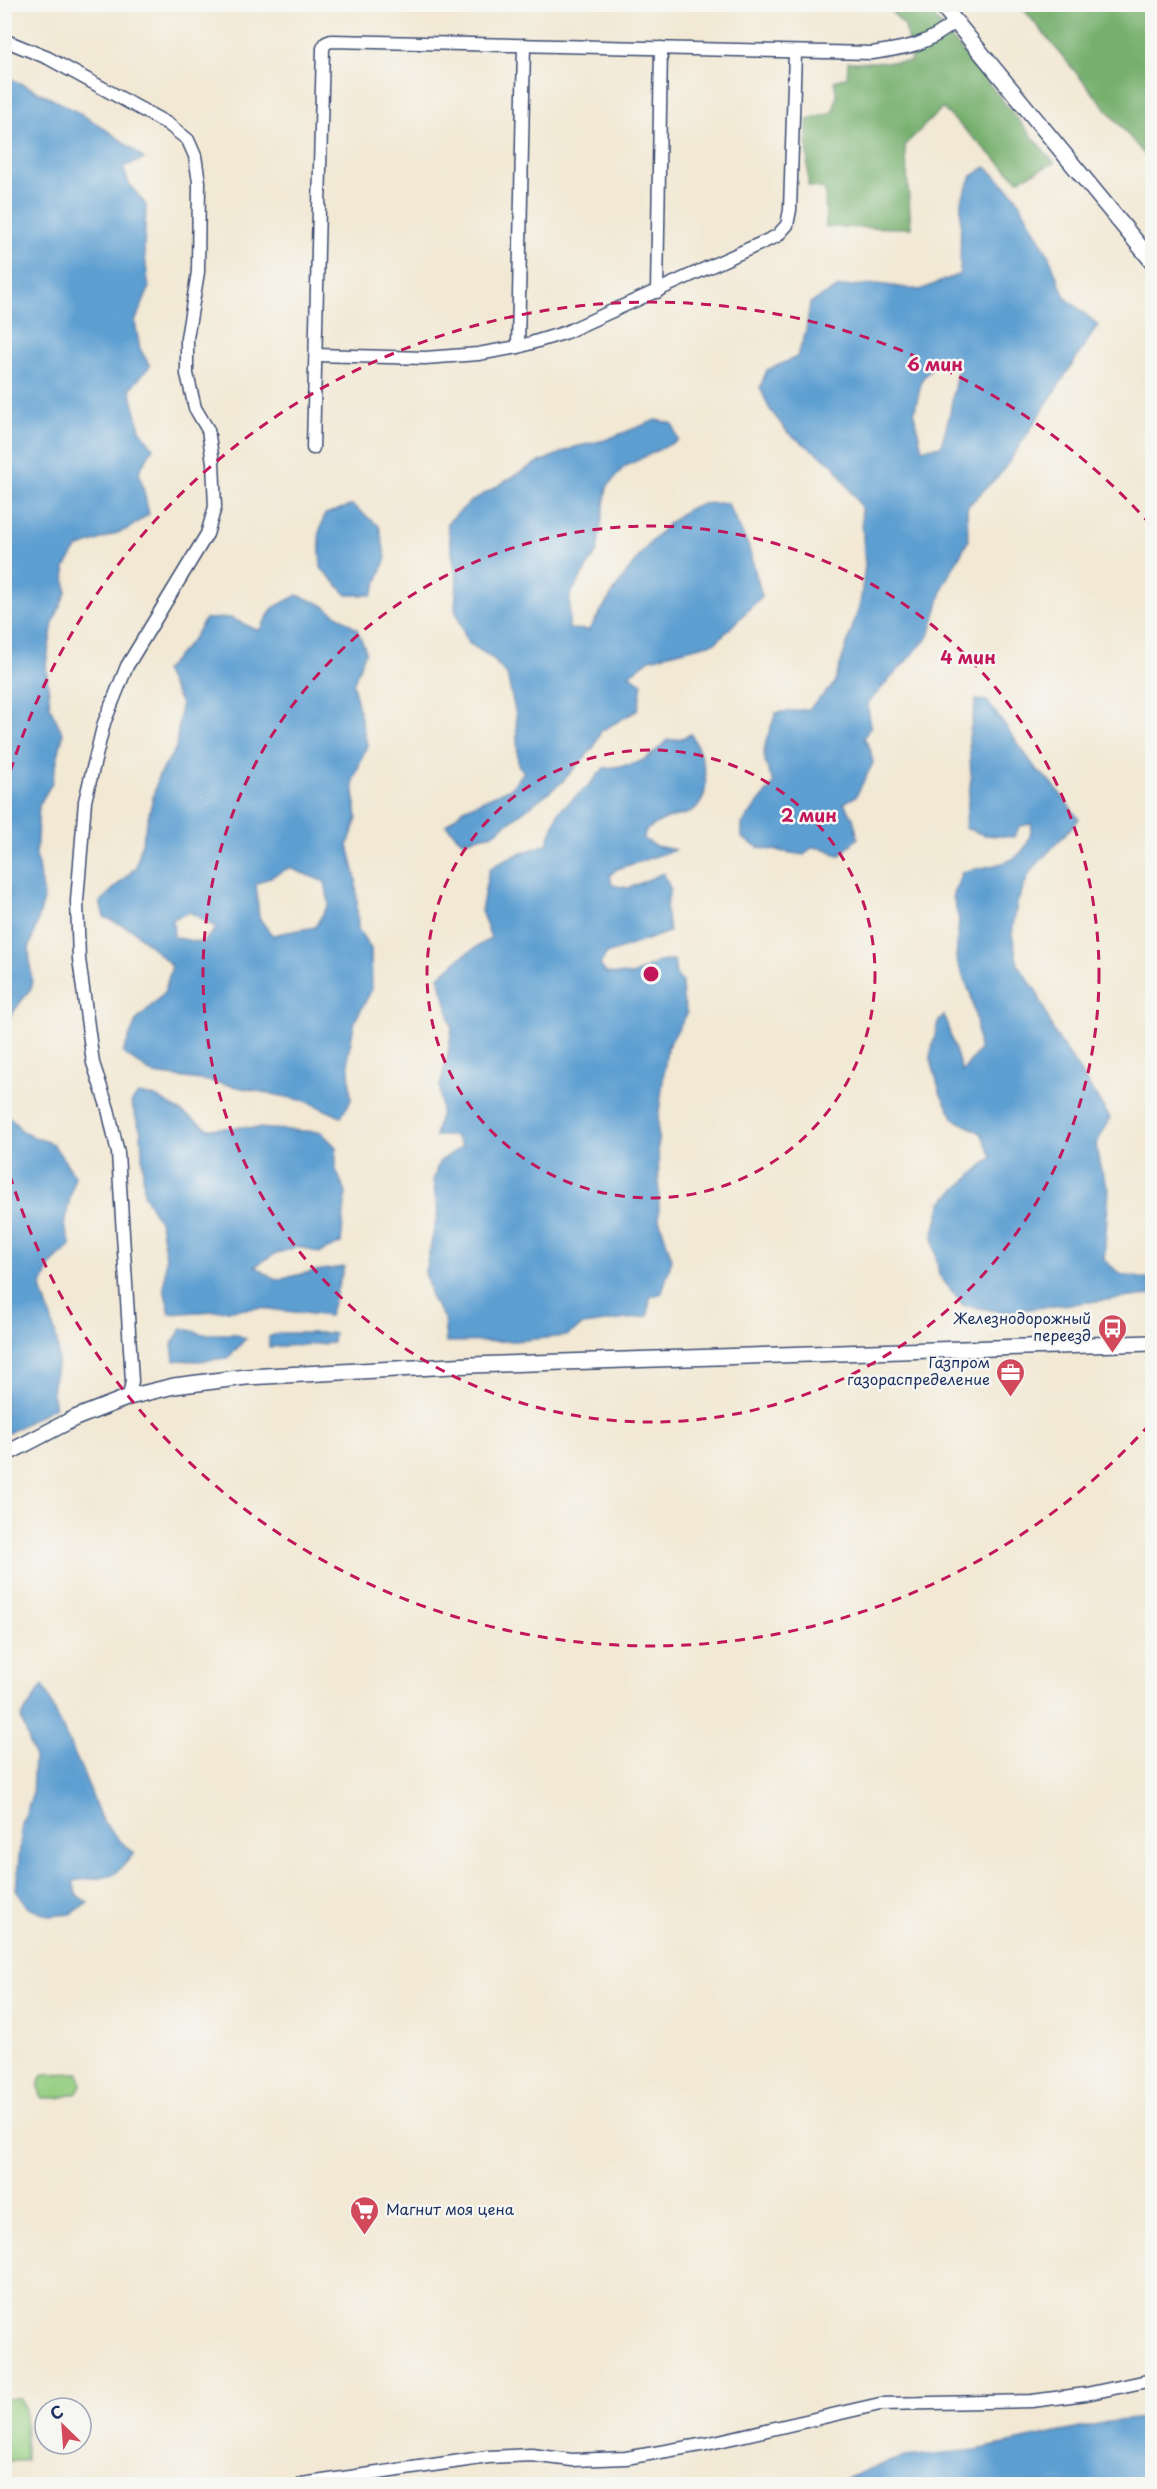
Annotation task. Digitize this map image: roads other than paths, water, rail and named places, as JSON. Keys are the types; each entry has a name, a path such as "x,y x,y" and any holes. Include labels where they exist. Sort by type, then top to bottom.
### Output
{"main road":[{"path":"941,4 1152,261"},
{"path":"4,1455 75,1418 129,1397 153,1390 205,1382 399,1368 1152,1343"}],"street":[{"path":"313,448 324,48 326,43 331,41 872,53 917,46 935,38 955,22"},
{"path":"4,40 48,58 168,124 188,140 195,156 199,182 198,272 187,338 186,374 195,408 208,430 213,462 215,507 207,534 128,666 104,723 85,801 77,901 79,958 93,1063 108,1109 118,1153 132,1381 129,1397"},
{"path":"518,347 524,45"},
{"path":"657,292 661,48"},
{"path":"316,355 425,358 478,354 518,347 564,333 777,236 787,225 790,210 795,52"},
{"path":"302,2484 488,2457 531,2455 572,2460 626,2458 706,2444 880,2404 1032,2401 1086,2394 1152,2380"}],"water":[{"path":"5,76 95,123 144,159 123,167 129,184 146,205 144,249 149,289 135,322 140,349 150,366 130,389 140,430 153,448 139,471 149,514 128,529 77,548 65,567 66,592 53,623 46,664 50,707 63,734 52,783 39,805 36,855 44,900 29,949 32,987 5,1023"},
{"path":"986,167 1015,195 1048,254 1065,297 1098,325 1003,471 967,507 968,541 944,584 929,636 867,704 871,725 864,738 870,748 873,763 856,796 844,803 853,818 858,838 839,856 826,849 812,847 804,855 760,848 742,838 742,824 774,783 766,763 764,748 776,713 809,709 834,684 860,604 865,566 861,507 834,465 788,433 769,408 760,387 767,370 797,357 806,331 810,303 839,287 878,284 920,290 960,274 961,201 972,176","holes":["934,365 958,365 950,413 941,446 922,449 914,414 922,379"]},
{"path":"656,420 673,424 678,440 624,467 607,487 597,551 570,595 569,629 589,630 622,579 651,543 680,514 702,504 727,503 748,545 762,596 716,642 650,659 629,675 642,683 638,710 601,731 594,747 561,783 493,834 462,841 446,825 464,809 511,788 524,772 518,765 516,715 507,675 492,658 467,642 455,609 457,580 447,523 470,502 533,465 575,447 605,440"},
{"path":"352,505 379,526 386,558 372,595 347,595 321,568 319,533 325,514"},
{"path":"297,595 321,604 357,629 366,651 353,684 367,745 353,781 357,818 348,845 356,879 358,929 371,949 372,989 355,1021 348,1055 351,1100 341,1117 306,1101 209,1081 153,1074 123,1053 136,1021 164,993 172,966 133,930 104,917 100,902 136,867 158,777 176,748 181,704 164,671 193,639 205,619 231,618 259,631 273,608","holes":["289,868 325,882 329,904 315,927 272,935 259,918 256,884","190,912 217,928 202,943 174,937 173,919"]},
{"path":"976,700 987,701 1036,769 1052,783 1079,819 1030,872 1017,903 1012,934 1018,965 1037,992 1054,1032 1110,1118 1096,1145 1100,1167 1109,1189 1104,1260 1122,1275 1152,1280 1152,1294 1149,1295 1002,1312 963,1305 939,1275 933,1237 942,1202 992,1157 981,1133 954,1119 941,1095 930,1057 938,1022 944,1015 962,1072 979,1050 971,995 956,959 959,920 953,897 962,872 1009,861 1017,856 1029,838 1032,824 1020,826 1014,837 984,835 965,828 971,778 969,738"},
{"path":"691,734 703,764 706,786 704,796 699,805 690,812 661,821 646,830 643,839 656,846 675,850 617,869 610,875 612,885 629,888 663,873 670,888 666,909 669,932 606,954 600,965 606,973 633,975 658,962 674,960 676,975 682,982 687,1014 667,1048 658,1121 659,1219 672,1259 662,1293 650,1297 648,1316 583,1325 566,1336 514,1341 446,1342 444,1318 432,1300 425,1272 438,1212 433,1181 439,1162 462,1146 455,1136 435,1136 441,1112 440,1085 452,1027 439,977 461,957 491,938 481,911 489,869 508,858 547,844 559,811 588,786 604,768 639,762 646,759 667,740 680,739"},
{"path":"138,1094 157,1097 209,1129 239,1127 321,1132 336,1147 336,1170 346,1193 341,1243 319,1253 298,1246 273,1255 255,1266 276,1280 344,1267 329,1316 259,1308 170,1314 164,1289 166,1258 160,1223 144,1195 141,1132 131,1103"},
{"path":"4,1111 24,1133 53,1144 75,1176 64,1225 71,1245 51,1264 41,1288 58,1347 58,1363 53,1386 55,1407 5,1435"},
{"path":"182,1328 203,1334 234,1334 246,1338 228,1358 197,1361 174,1360 172,1344"},
{"path":"278,1333 334,1333 333,1343 269,1347 269,1337"},
{"path":"43,1685 85,1777 101,1819 134,1853 119,1870 108,1877 73,1881 77,1895 88,1903 71,1914 49,1916 28,1908 16,1890 22,1824 32,1796 34,1756 21,1717"},
{"path":"1152,2417 1152,2484 834,2484 878,2465 905,2457 976,2450 1108,2422"}],"place":[{"name":"Железнодорожный переезд","path":"1112,1354"},
{"name":"Газпром газораспределение","path":"1011,1398"},
{"name":"Магнит моя цена","path":"365,2236"}]}
